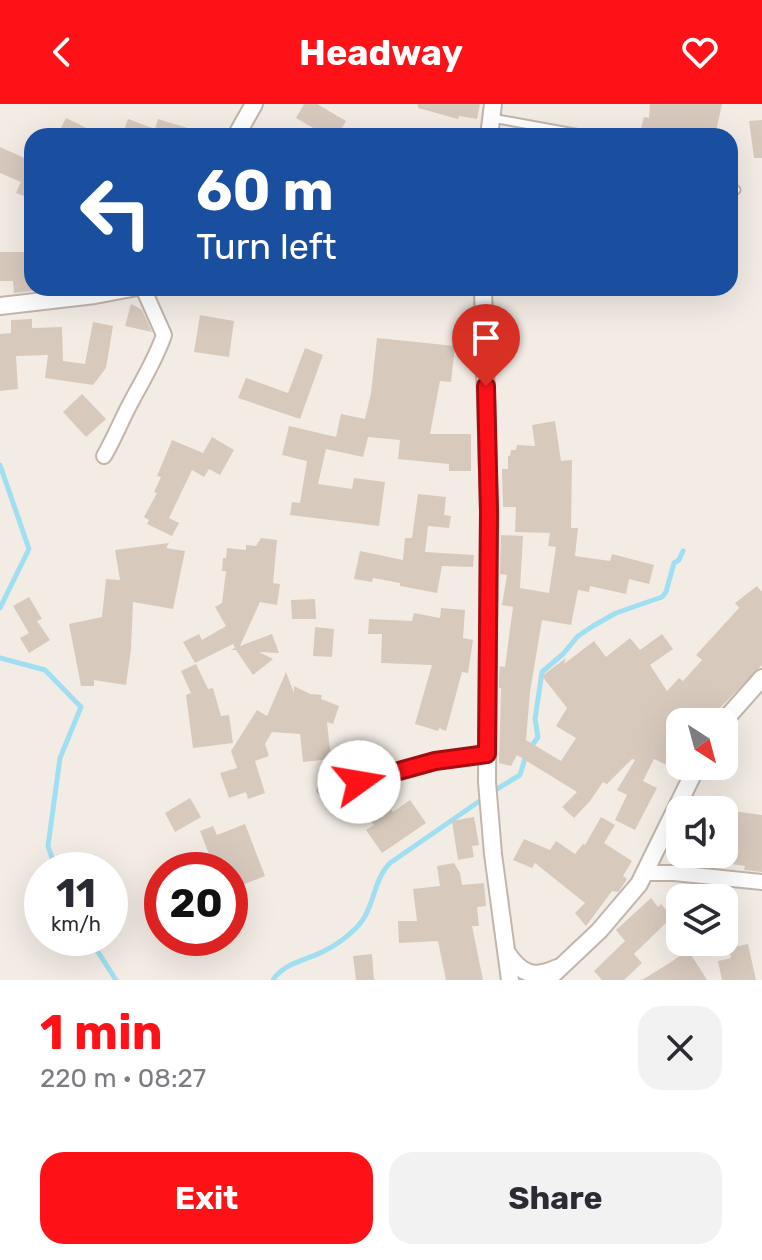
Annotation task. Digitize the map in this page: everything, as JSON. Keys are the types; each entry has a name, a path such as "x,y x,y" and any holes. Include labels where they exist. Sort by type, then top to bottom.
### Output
{"street":[{"path":"240,128 254,104"},
{"path":"0,306 86,296"},
{"path":"104,456 148,375 164,335 147,296"},
{"path":"483,296 489,512 487,782 510,980"},
{"path":"735,708 762,678"},
{"path":"547,980 613,916 645,873 690,780"},
{"path":"645,873 762,882"},
{"path":"506,952 525,973 537,975 562,966"}],"lane":[{"path":"492,111 559,128"},
{"path":"322,790 382,778 435,761 487,754"}],"building":[{"path":"304,104 317,104 346,121 342,128 313,128 296,118"},
{"path":"418,104 480,104 477,119 459,116 458,119 418,108"},
{"path":"650,104 722,104 717,128 641,128 644,117 649,118"},
{"path":"66,118 87,128 61,128"},
{"path":"128,119 152,128 125,128"},
{"path":"158,119 188,128 155,128"},
{"path":"762,120 762,158 754,158 749,121"},
{"path":"0,147 24,158 24,196 16,193 21,182 0,173"},
{"path":"0,252 24,252 24,292 14,293 13,281 0,281"},
{"path":"131,304 142,310 152,332 125,326"},
{"path":"200,315 234,321 229,357 194,352"},
{"path":"32,319 32,328 62,327 63,361 85,364 93,322 113,326 106,368 93,385 45,378 48,355 16,356 18,389 0,391 0,334 11,333 11,320"},
{"path":"377,338 455,346 451,382 440,381 430,434 471,434 471,471 449,471 449,464 398,459 400,440 368,437 363,457 326,449 318,484 352,489 354,478 385,482 379,526 290,515 292,502 300,503 307,461 282,455 289,426 336,437 341,414 365,419"},
{"path":"305,348 323,355 300,419 238,398 246,378 288,393"},
{"path":"82,394 106,419 86,437 63,412"},
{"path":"555,421 561,461 572,460 571,528 578,528 575,556 610,561 612,554 654,565 649,584 629,579 626,594 590,586 589,592 578,590 571,625 542,620 526,740 561,761 576,738 556,726 567,708 542,676 566,658 564,664 594,641 606,657 630,638 640,650 662,634 673,649 650,665 667,691 679,678 683,681 702,660 696,655 739,608 735,603 757,586 762,592 762,665 720,708 666,708 666,765 654,759 643,781 657,788 635,830 615,820 627,795 617,790 635,760 632,759 607,784 603,782 574,818 562,807 577,792 517,755 511,766 499,763 499,676 500,666 505,667 513,607 502,605 507,575 500,574 501,535 523,536 520,588 549,593 556,547 548,546 550,533 515,532 516,507 503,507 502,469 508,469 508,456 517,445 535,446 532,425"},
{"path":"212,437 234,450 220,475 209,469 204,477 192,470 169,518 179,523 172,536 147,524 149,520 144,517 157,493 154,492 161,477 157,476 172,440 203,453"},
{"path":"418,494 446,497 444,515 451,516 449,528 428,526 425,552 474,555 473,567 442,566 437,593 373,578 372,582 354,579 360,551 403,560 405,538 412,538"},
{"path":"261,538 277,540 273,583 280,584 277,605 260,602 240,646 272,634 279,653 259,652 273,659 253,675 236,650 231,650 235,648 233,644 195,663 183,642 199,634 202,640 226,626 215,607 222,603 226,571 222,571 223,558 226,558 227,548 246,550 246,545 256,546"},
{"path":"169,543 166,548 185,551 173,609 133,602 126,685 94,680 94,686 81,686 69,624 102,617 106,579 120,580 115,550"},
{"path":"29,597 42,619 37,621 50,640 29,653 20,638 29,633 13,606"},
{"path":"315,599 316,619 292,619 291,600"},
{"path":"441,608 465,610 463,638 473,640 468,673 462,672 446,731 415,724 432,665 381,663 382,634 368,634 369,619 412,621 414,613 440,618"},
{"path":"315,627 334,629 332,657 313,656"},
{"path":"196,664 208,689 213,688 221,716 229,715 233,743 193,748 186,695 191,693 181,671"},
{"path":"286,672 294,693 294,686 310,694 322,695 321,699 339,706 333,724 327,722 331,759 303,762 300,734 272,732 265,744 269,756 255,761 265,793 248,799 246,792 229,798 220,773 237,768 231,751 257,710 267,716"},
{"path":"190,798 201,817 175,832 165,813"},
{"path":"410,800 426,823 382,853 366,830 374,825 371,821 390,808 393,812"},
{"path":"738,812 762,815 762,872 744,870 745,866 738,865"},
{"path":"474,817 479,845 472,846 474,857 458,860 452,821"},
{"path":"601,817 615,825 604,843 632,861 623,876 627,879 622,887 618,892 612,891 586,926 575,913 585,903 535,863 532,868 513,860 524,839 550,850 556,841 575,854 585,845"},
{"path":"245,824 265,876 248,883 248,852 208,852 200,831 213,826 217,835"},
{"path":"454,863 462,885 484,883 486,906 477,907 479,926 472,926 483,980 446,980 438,941 399,943 398,921 417,921 413,889 440,886 437,866"},
{"path":"651,898 658,907 661,904 666,910 666,923 634,954 642,963 624,980 602,980 594,971 625,941 616,930"},
{"path":"748,944 756,980 722,980 718,961 738,956 738,946"},
{"path":"372,954 374,980 356,980 353,956"},
{"path":"680,956 692,956 707,980 642,980"}],"waterway":[{"path":"0,465 29,549 0,608"},
{"path":"531,747 538,737 535,719 542,672 578,636 593,626 616,613 662,597 674,563 683,551"},
{"path":"0,658 45,670 81,707 60,758 48,846 50,852"},
{"path":"492,792 520,775 526,755"},
{"path":"273,980 284,969 326,950 349,934 367,913 380,878 390,863 484,798"},
{"path":"101,956 116,980"}],"route":[{"path":"359,782 435,761 487,754 489,512 486,386"}]}
